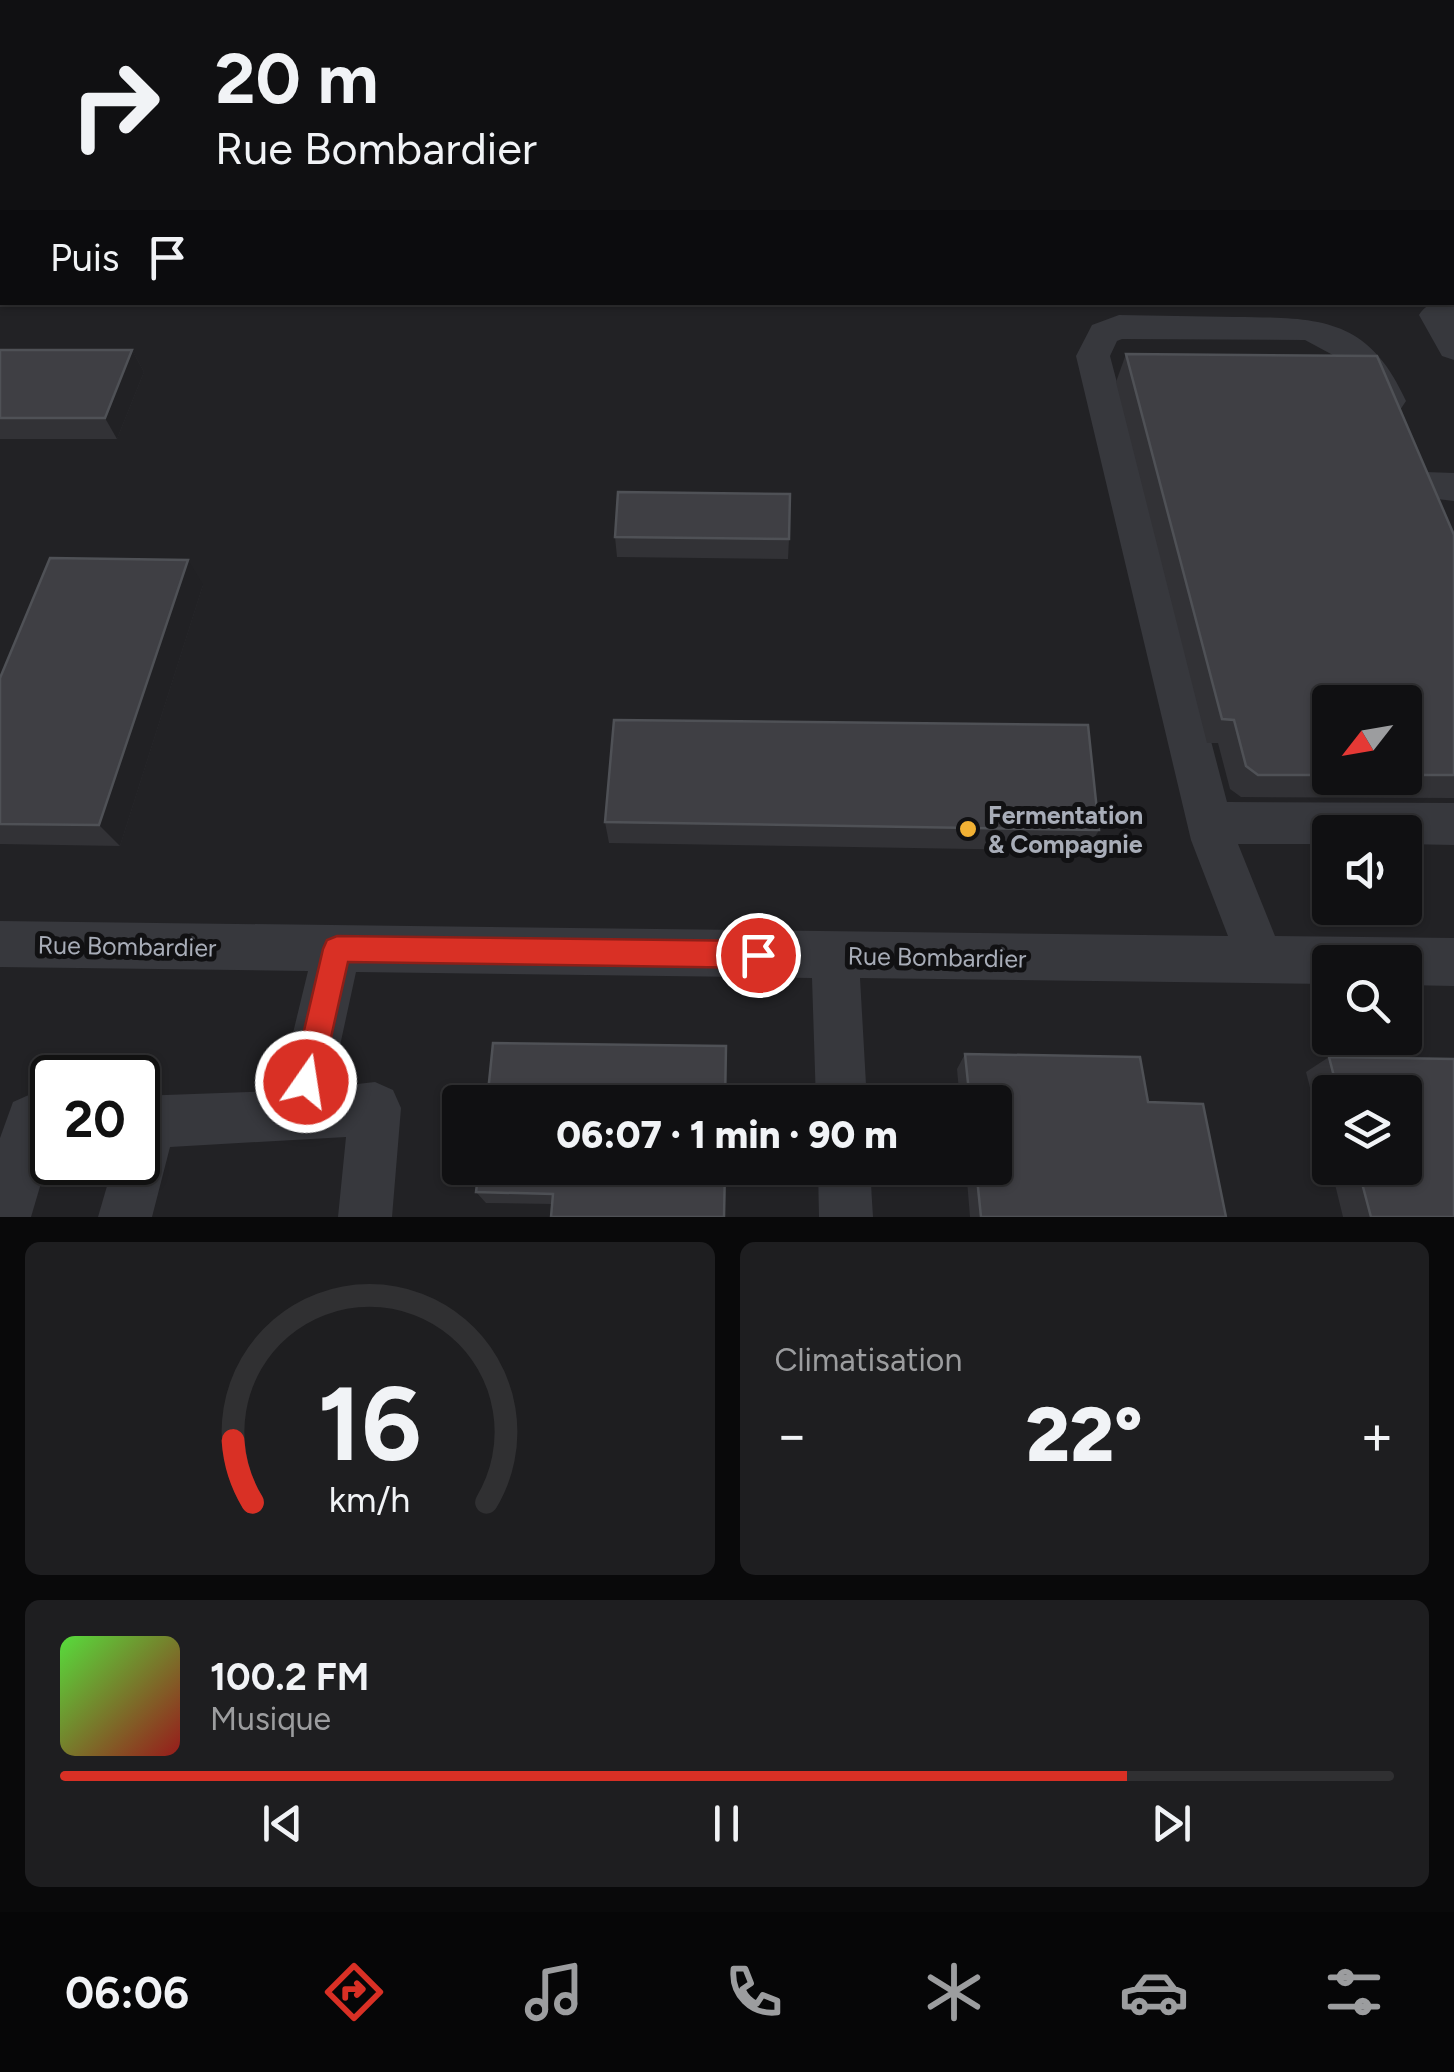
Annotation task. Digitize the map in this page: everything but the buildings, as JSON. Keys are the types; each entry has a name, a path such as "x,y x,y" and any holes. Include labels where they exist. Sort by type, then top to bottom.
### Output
{"street":[{"path":"1454,307 1436,315 1454,348"},
{"path":"1261,960 1210,823 1094,356 1104,334 1119,327 1310,329 1356,353 1378,378 1406,442 1440,498"},
{"path":"1210,823 1454,824"},
{"name":"Rue Bombardier","path":"0,944 1454,962"},
{"path":"299,1116 337,949"},
{"path":"834,956 840,1085"},
{"path":"160,1121 299,1116 375,1108 365,1217"},
{"path":"4,1217 28,1120"},
{"path":"125,1217 131,1185"},
{"path":"845,1185 846,1217"}],"shaded area":[{"path":"0,305 1454,305 1454,1217 0,1217"}],"place":[{"name":"Fermentation & Compagnie","path":"968,829"}],"route":[{"path":"306,1082 337,949 758,955"}]}
